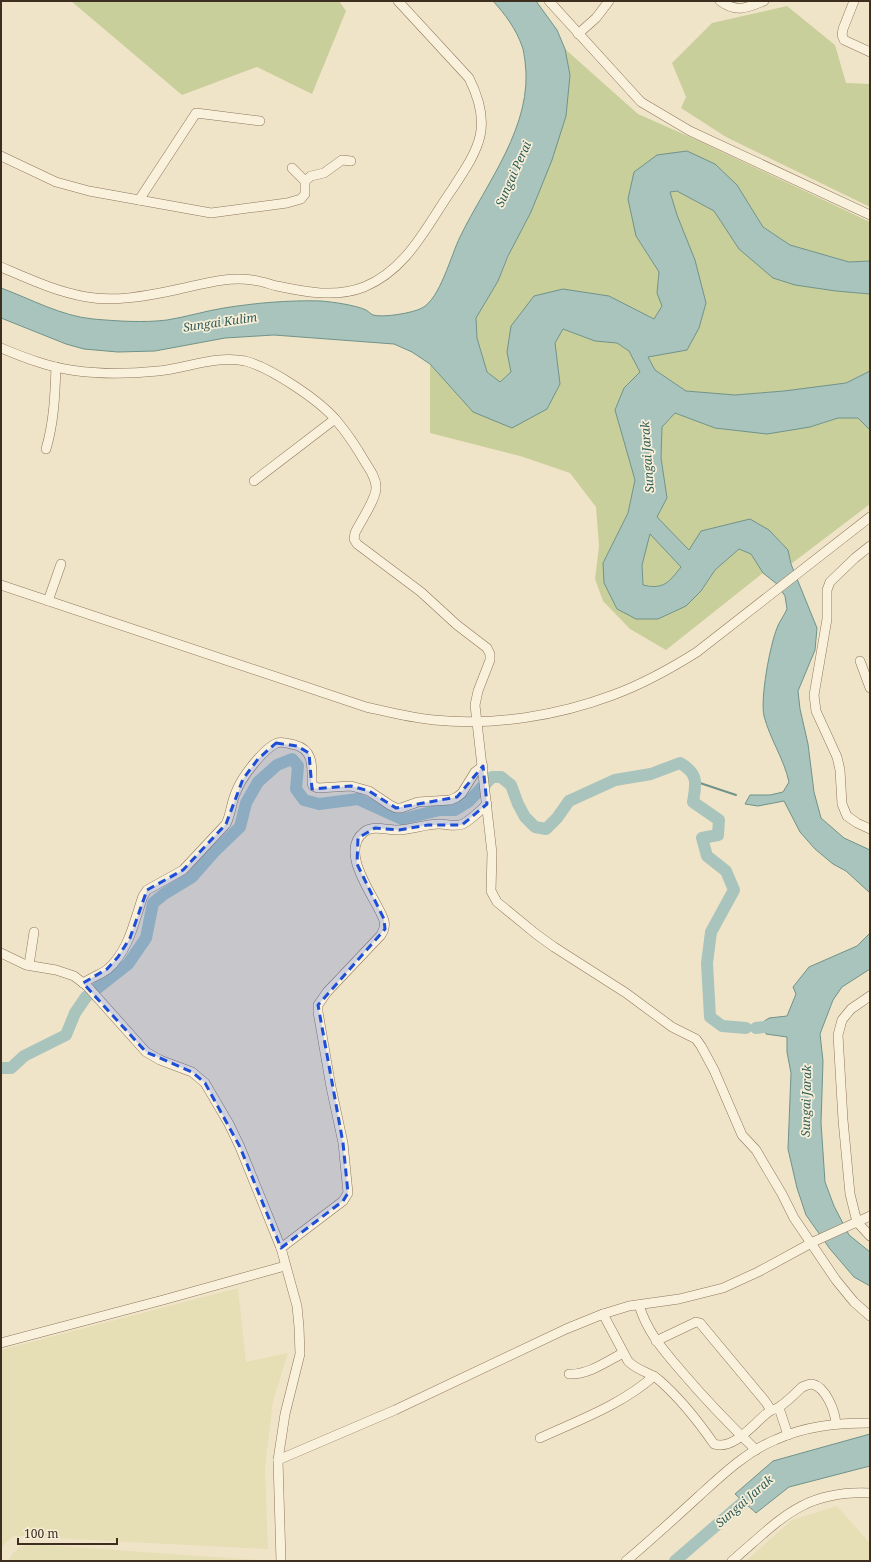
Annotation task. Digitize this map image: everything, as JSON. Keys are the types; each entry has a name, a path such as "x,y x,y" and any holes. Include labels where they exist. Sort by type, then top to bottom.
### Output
{"street":[{"path":"1,266 58,290 88,298 121,298 142,296 206,282 233,280 252,280 312,293 338,293 363,287 378,279 397,266 413,250 468,166 476,150 483,127 481,109 477,94 469,78 398,1"},
{"path":"549,1 642,102 690,131 870,215"},
{"path":"578,34 596,18 609,1"},
{"path":"720,1 727,6 737,9 746,8 764,1"},
{"path":"854,1 842,35 844,40 870,52"},
{"path":"139,200 196,113 260,121"},
{"path":"1,156 56,182 89,191 211,214 287,203 301,199 305,194 305,181 292,168"},
{"path":"305,181 311,176 324,173 342,160 351,161"},
{"path":"1,348 38,363 71,370 111,374 159,371 223,359 246,361 269,370 303,391 335,419 360,452 376,480 377,489 355,533 354,539 357,544 420,592 457,625 487,648 490,654 488,668 478,691 475,705 492,853 491,891 497,902 554,947 626,993 672,1026 696,1039 714,1070 742,1135 756,1150 782,1194 794,1218 836,1280 854,1302 870,1316"},
{"path":"46,449 52,424 55,400 56,366"},
{"path":"254,482 335,419"},
{"path":"1,585 366,707 409,717 454,721 525,718 572,708 614,695 662,673 697,652 870,517"},
{"path":"870,546 830,582 827,590 827,619 814,695 816,711 837,757 840,770 842,804 848,816 857,823 870,829"},
{"path":"48,601 61,564"},
{"path":"860,661 870,688"},
{"path":"85,984 107,969 118,957 130,938 143,896 147,890 183,870 226,824 236,792 243,779 258,758 276,744 282,743 297,746 309,753 311,759 313,786 318,788 351,786 369,791 396,808 401,808 418,802 450,800 457,797 462,793 475,772 483,769"},
{"path":"281,1248 343,1202 348,1193 343,1143 331,1087 318,1005 327,992 381,935 385,928 384,919 364,883 357,864 355,848 358,838 365,831 375,828 399,830 428,825 462,825 477,813 486,800"},
{"path":"29,965 34,932"},
{"path":"1,953 29,965 56,970 74,976 85,984 101,1000 146,1052 160,1060 192,1072 205,1083 240,1146 281,1248 297,1306 300,1354 285,1414 278,1460 281,1561"},
{"path":"870,996 851,1009 842,1020 838,1035 853,1224 870,1236"},
{"path":"278,1460 395,1410 566,1329 603,1314 629,1306 679,1299 723,1288 758,1272 812,1243 870,1216"},
{"path":"1,1343 285,1266"},
{"path":"639,1305 656,1341 693,1386 756,1450"},
{"path":"603,1314 623,1353 633,1367 654,1376 689,1410 714,1444 719,1446 742,1436 802,1387 812,1384 822,1390 827,1398 835,1417 836,1424"},
{"path":"656,1341 696,1322 700,1323 758,1393 775,1409 788,1435"},
{"path":"569,1374 585,1372 623,1353"},
{"path":"540,1438 596,1413 622,1399 654,1376"},
{"path":"626,1561 722,1476 756,1450 775,1440 809,1428 836,1424 870,1423"},
{"path":"732,1561 775,1522 805,1503 832,1495 858,1492 870,1493"}],"highlighted area":[{"path":"276,743 297,746 309,753 312,789 351,786 369,791 396,808 457,797 483,766 487,804 462,825 428,825 399,830 375,828 358,838 357,864 384,919 385,929 318,1005 343,1143 348,1193 343,1201 281,1248 240,1147 205,1083 192,1072 146,1052 83,983 107,969 118,957 130,938 147,890 183,870 226,824 243,779 258,759"}],"shaded area":[{"path":"238,1288 246,1362 288,1353 273,1401 265,1468 268,1549 14,1536 1,1547 1,1350"},
{"path":"837,1506 870,1543 870,1561 746,1561 792,1520"},
{"path":"30,1544 270,1561 8,1561 13,1553 20,1547"}],"green space":[{"path":"71,1 339,1 346,11 312,94 257,67 182,95"},
{"path":"787,6 835,45 846,83 870,84 870,207 726,137 681,108 686,97 672,63 712,23"},
{"path":"565,49 638,114 699,141 870,222 870,261 849,262 790,245 763,227 737,185 687,151 636,236 659,272 657,293 662,306 654,319 609,296 507,352 511,372 500,382 487,372 477,338 476,318 498,281 517,237 570,75"},
{"path":"677,191 714,211 739,249 795,285 870,294 870,371 846,383 784,391 735,395 686,391 655,370 648,357 687,350 677,215 669,192"},
{"path":"563,329 595,341 617,343 629,351 640,372 624,388 615,410 635,480 628,513 603,563 658,619 686,606 701,591 715,570 739,549 751,554 763,573 666,650 630,629 603,601 595,579 599,546 596,507 570,473 520,456 430,433 430,364 473,412 547,409 560,384 555,343"},
{"path":"675,413 715,428 810,427 838,418 858,418 870,430 870,504 791,564 788,550 769,530 689,551 657,517 667,498 661,458 662,427"},
{"path":"650,533 682,567 670,581 666,584 657,586 643,585 642,565"}],"water":[{"path":"493,1 536,1 557,30 565,49 570,75 566,116 552,160 531,212 508,256 498,281 476,318 477,338 487,372 500,382 511,372 507,352 511,326 534,296 563,289 609,296 654,319 662,306 657,293 659,272 636,236 628,199 634,172 657,155 687,151 715,164 737,185 763,227 790,245 849,262 870,261 870,294 795,285 773,278 739,249 714,211 677,191 670,192 677,215 695,260 706,303 699,328 687,350 648,357 655,370 686,391 735,395 784,391 846,383 870,371 870,430 858,418 838,418 810,427 767,434 715,428 675,413 662,427 661,458 667,498 657,517 689,550 701,531 750,519 769,530 788,550 791,564 817,628 815,650 798,691 800,709 808,744 814,792 821,818 844,838 870,850 870,893 846,871 833,864 815,849 800,832 784,801 758,806 745,804 750,795 770,795 783,792 789,782 784,765 764,716 763,708 766,672 771,647 778,626 787,609 785,596 777,584 763,573 751,554 739,549 715,570 701,591 686,606 658,619 636,619 617,609 604,583 603,563 628,513 635,480 615,410 624,388 640,372 629,351 617,343 595,341 563,329 555,343 560,384 547,409 512,428 473,412 430,364 412,352 394,344 274,335 225,338 155,351 118,352 84,349 66,344 1,318 1,288 58,311 93,319 121,321 167,320 224,308 284,301 321,301 338,303 361,308 373,315 378,316 412,312 422,308 434,296 440,286 460,237 506,153 522,108 526,85 523,50 520,40 506,16","holes":["650,534 681,567 665,584 656,586 643,585 642,565"]},
{"path":"870,933 870,969 842,987 833,1000 820,1034 823,1061 821,1123 825,1182 834,1206 849,1235 870,1252 870,1286 854,1277 830,1249 806,1215 797,1188 788,1149 791,1073 787,1052 787,1037 766,1034 763,1022 769,1018 787,1016 796,994 793,987 809,967 857,946"},
{"path":"870,1434 870,1466 789,1487 756,1513 735,1494 773,1461"}],"waterway":[{"path":"1,1068 11,1068 24,1056 66,1035 75,1013 86,997 128,964 146,938 153,903 164,894 192,877 214,852 240,827 246,803 258,782 277,765 292,759 298,766 296,789 304,800 319,804 358,799 402,819 440,810 455,810 468,802 492,777 501,777 511,785 518,804 525,817 535,827 546,829 557,818 569,801 615,780 651,774 680,763 690,771 695,780 693,802 719,820 718,835 702,838 707,856 726,871 734,890 711,932 707,963 710,1017 722,1026 746,1028"},
{"path":"697,782 736,795"},
{"path":"756,1028 780,1025"},
{"name":"Sungai Jarak","path":"675,1561 756,1491"}],"water label":[{"name":"Sungai Perai","path":"513,174"},
{"name":"Sungai Kulim","path":"220,322"}]}
